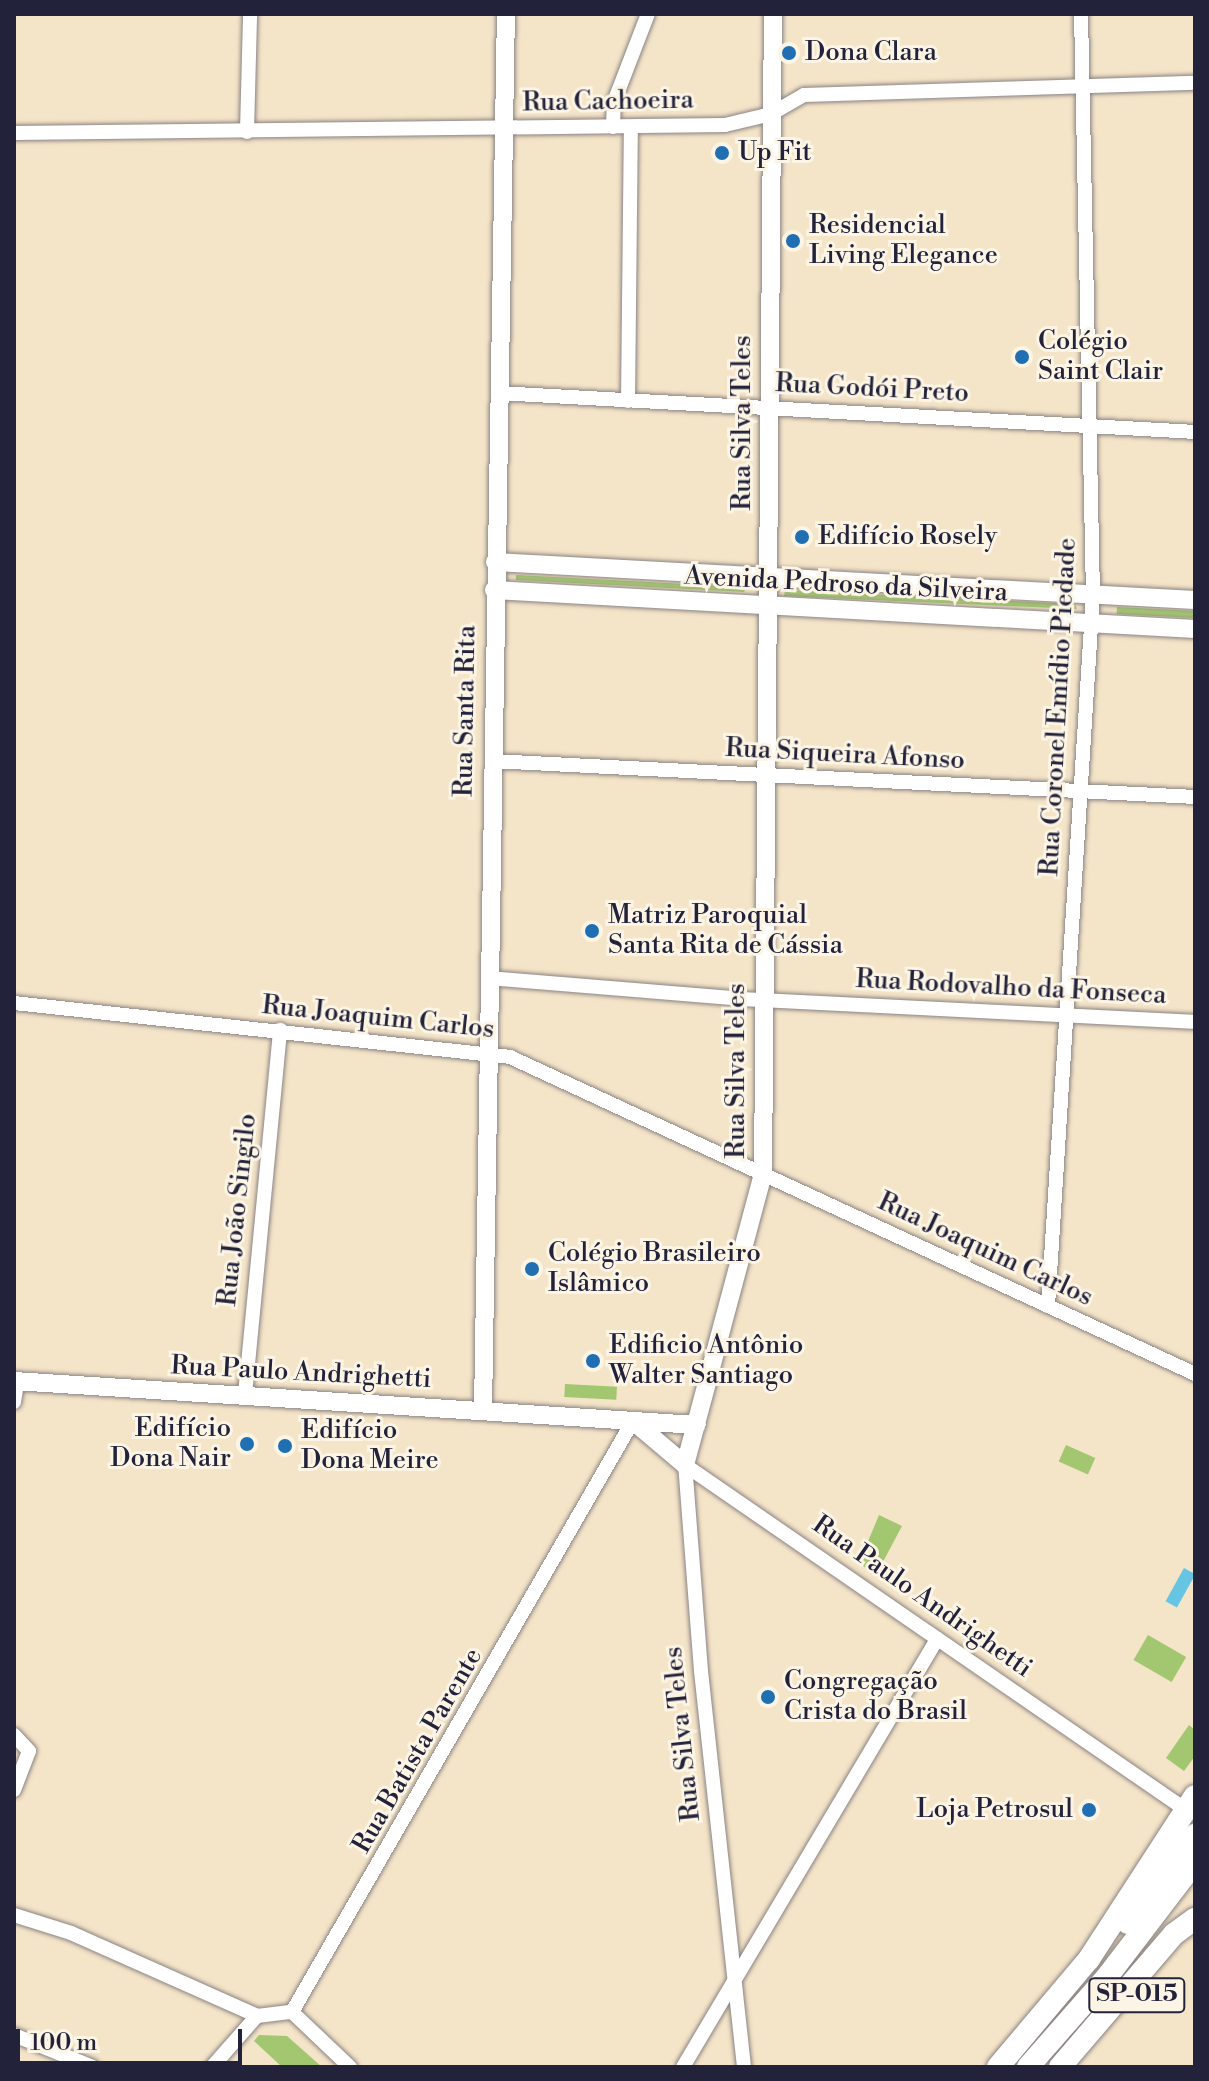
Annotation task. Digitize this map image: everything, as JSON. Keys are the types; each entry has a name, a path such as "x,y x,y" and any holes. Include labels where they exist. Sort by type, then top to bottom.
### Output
{"highway":[{"path":"998,2067 1089,1959 1190,1803"},
{"path":"1089,1959 1125,1926 1195,1835"},
{"path":"1028,2067 1107,1977 1195,1862"},
{"path":"1060,2067 1174,1934 1195,1922"},
{"name":"SP-015","path":"1079,2067 1195,1922"}],"main road":[{"name":"Rua Santa Rita","path":"483,1410 486,1053 506,14"},
{"name":"Rua Silva Teles","path":"685,1465 763,1173 773,14"},
{"name":"Avenida Pedroso da Silveira","path":"495,562 1195,600"},
{"name":"Avenida Pedroso da Silveira","path":"494,590 1195,629"},
{"name":"Rua Paulo Andrighetti","path":"16,1382 697,1425"},
{"name":"Rua Paulo Andrighetti","path":"633,1421 685,1465"}],"street":[{"path":"247,132 250,14"},
{"path":"613,127 614,102 648,14"},
{"name":"Rua Coronel Emídio Piedade","path":"1048,1306 1093,595 1081,14"},
{"name":"Rua Cachoeira","path":"14,133 731,124 771,114 804,95 1195,83"},
{"path":"628,401 631,127"},
{"name":"Rua Godói Preto","path":"498,393 1195,432"},
{"name":"Rua Siqueira Afonso","path":"492,761 1195,797"},
{"name":"Rua Rodovalho da Fonseca","path":"489,978 763,999 1195,1022"},
{"name":"Rua Joaquim Carlos","path":"14,1003 510,1057 1195,1374"},
{"name":"Rua João Singilo","path":"245,1395 280,1030"},
{"path":"14,1402 16,1382"},
{"name":"Rua Batista Parente","path":"292,2012 633,1421"},
{"name":"Rua Paulo Andrighetti","path":"685,1465 937,1639 1190,1803"},
{"name":"Rua Silva Teles","path":"685,1465 744,2067"},
{"path":"683,2067 937,1639"},
{"path":"14,1735 29,1751 14,1790"},
{"path":"14,1915 71,1933 257,2016 292,2012 350,2067"},
{"path":"212,2067 257,2016"},
{"path":"14,2035 93,2067"}],"green space":[{"path":"516,575 745,587 744,592 516,580"},
{"path":"785,590 1075,604 1077,609 784,596"},
{"path":"1117,607 1195,611 1195,618 1117,614"},
{"path":"565,1384 617,1387 616,1400 564,1397"},
{"path":"1066,1445 1095,1458 1088,1474 1059,1461"},
{"path":"879,1515 902,1526 876,1575 859,1563"},
{"path":"1148,1635 1186,1657 1172,1682 1134,1660"},
{"path":"1189,1725 1195,1730 1195,1756 1184,1771 1166,1758"},
{"path":"259,2035 287,2036 322,2067 282,2067 254,2041"}],"water":[{"path":"1184,1568 1195,1575 1177,1608 1166,1601"}],"place":[{"name":"Dona Clara","path":"789,53"},
{"name":"Up Fit","path":"722,153"},
{"name":"Residencial Living Elegance","path":"793,241"},
{"name":"Colégio Saint Clair","path":"1022,357"},
{"name":"Edifício Rosely","path":"802,537"},
{"name":"Matriz Paroquial Santa Rita de Cássia","path":"592,931"},
{"name":"Colégio Brasileiro Islâmico","path":"532,1269"},
{"name":"Edificio Antônio Walter Santiago","path":"593,1361"},
{"name":"Edifício Dona Nair","path":"247,1444"},
{"name":"Edifício Dona Meire","path":"285,1446"},
{"name":"Congregação Crista do Brasil","path":"768,1697"},
{"name":"Loja Petrosul","path":"1089,1810"}]}
